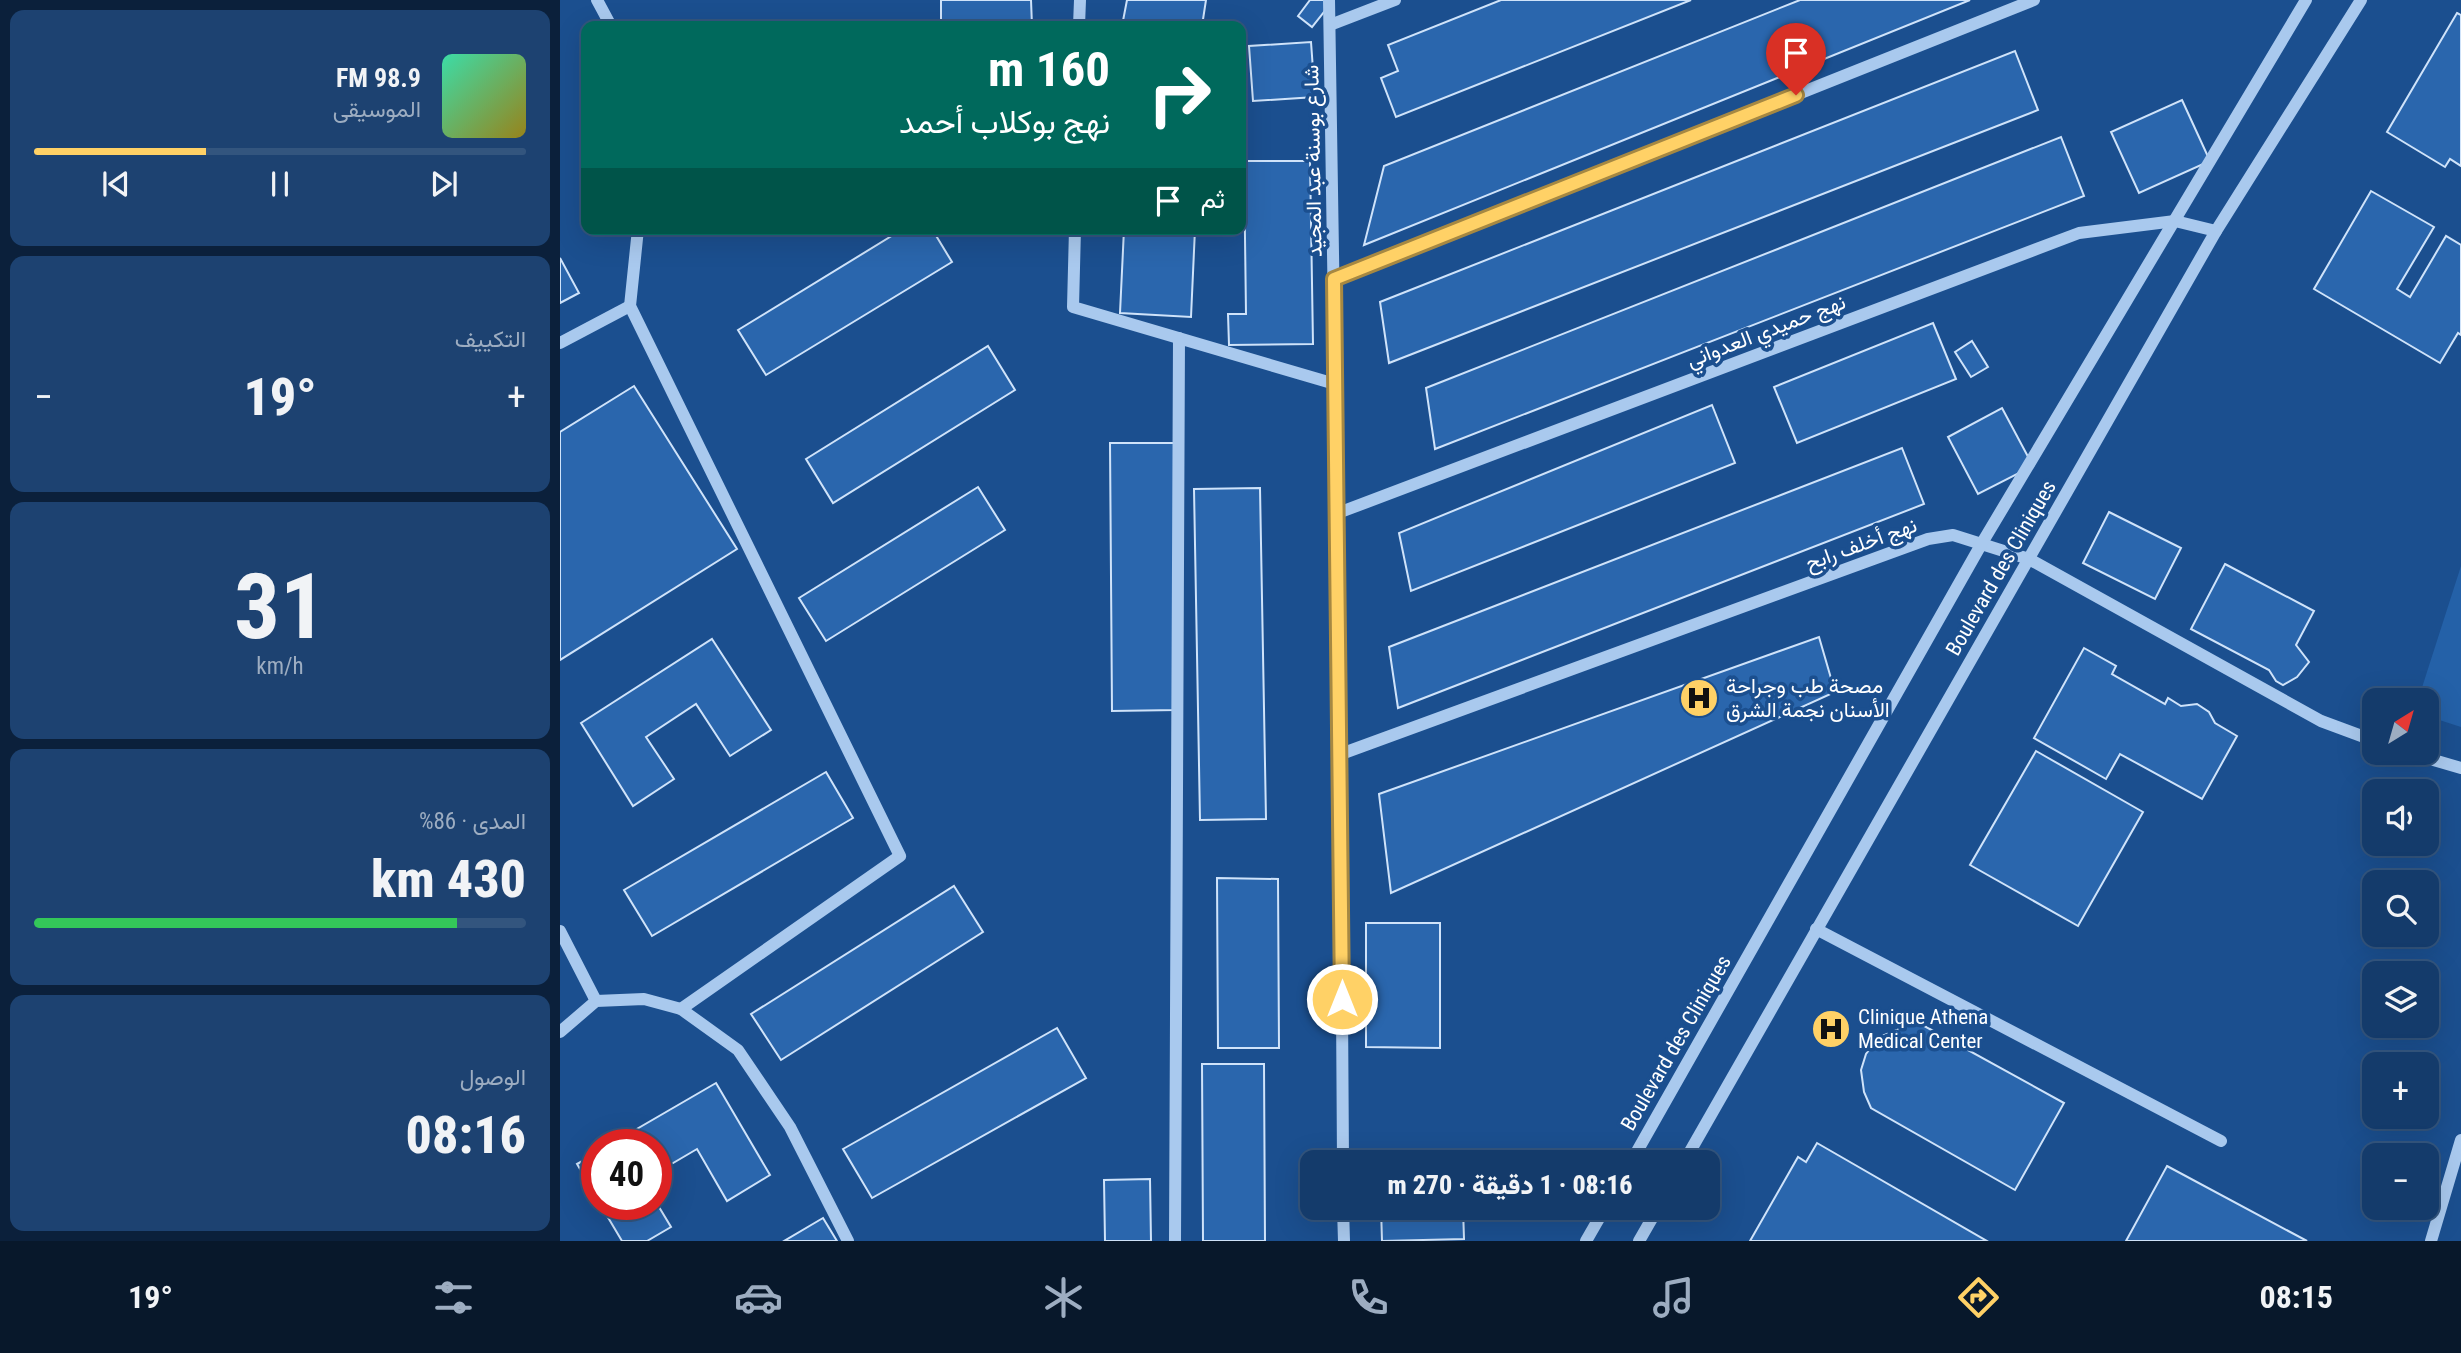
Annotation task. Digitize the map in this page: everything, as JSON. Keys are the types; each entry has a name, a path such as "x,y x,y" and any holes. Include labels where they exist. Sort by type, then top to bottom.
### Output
{"street":[{"path":"597,0 608,21"},
{"path":"1079,21 1080,0"},
{"name":"شارع بوسنة عبد المجيد","path":"1329,0 1338,513 1343,1150"},
{"path":"1331,25 1395,0"},
{"name":"Boulevard des Cliniques","path":"1638,1150 1982,543 2306,0"},
{"name":"Boulevard des Cliniques","path":"1691,1150 2216,231 2361,0"},
{"path":"1334,279 2028,1"},
{"name":"نهج حميدي العدواني","path":"1338,513 2079,233 2175,221 2216,231"},
{"path":"638,235 630,306 900,856 681,1009"},
{"path":"1075,235 1073,307 1335,384"},
{"path":"560,343 630,306"},
{"path":"1175,1241 1180,338"},
{"name":"نهج أخلف رابح","path":"1340,754 1928,539 1953,535 2029,559 2320,721 2362,736"},
{"path":"2440,762 2461,768"},
{"path":"1816,929 2221,1141"},
{"path":"560,931 596,1001"},
{"path":"560,1032 596,1001 645,999 681,1009 738,1050 790,1127 848,1241"},
{"path":"2431,1241 2461,1140"},
{"path":"1343,1220 1344,1241"},
{"path":"1586,1241 1598,1220"},
{"path":"1639,1241 1651,1220"}],"shaded area":[{"path":"2461,566 2461,727 2440,720 2440,688 2422,688"}],"building":[{"path":"941,0 1031,0 1032,21 941,21"},
{"path":"1127,0 1206,0 1203,21 1123,21"},
{"path":"1310,0 1328,0 1331,3 1312,27 1298,16"},
{"path":"1501,0 1691,0 1396,117 1381,78 1398,71 1388,45"},
{"path":"1800,0 1970,0 1364,245 1384,166"},
{"path":"2457,13 2461,15 2461,166 2450,159 2445,167 2387,132"},
{"path":"1311,42 1315,97 1253,101 1249,46"},
{"path":"2015,51 2038,110 1389,363 1380,302"},
{"path":"2182,100 2210,161 2139,193 2111,132"},
{"path":"2061,137 2084,196 1435,449 1426,388"},
{"path":"1246,161 1310,161 1313,344 1229,345 1228,314 1246,314"},
{"path":"2371,191 2434,227 2397,289 2410,297 2446,236 2461,245 2461,335 2458,333 2440,363 2314,289"},
{"path":"893,235 936,235 952,262 766,375 738,330"},
{"path":"1124,235 1195,235 1191,317 1120,313"},
{"path":"560,258 579,293 560,303"},
{"path":"1933,323 1956,379 1797,443 1774,387"},
{"path":"1972,341 1988,367 1971,377 1955,352"},
{"path":"988,346 1015,390 833,503 806,459"},
{"path":"634,386 737,549 560,660 560,432"},
{"path":"1712,405 1735,463 1411,591 1399,533"},
{"path":"2002,408 2033,466 1978,494 1948,437"},
{"path":"1110,443 1174,443 1176,710 1112,711"},
{"path":"1902,448 1924,504 1398,708 1389,647"},
{"path":"978,487 1005,530 826,641 799,598"},
{"path":"1260,488 1266,819 1200,820 1194,489"},
{"path":"2109,512 2181,548 2155,599 2083,563"},
{"path":"2225,564 2314,611 2296,645 2309,662 2297,677 2283,685 2276,681 2269,670 2191,629"},
{"path":"1819,637 1835,692 1391,893 1379,794"},
{"path":"712,639 771,730 730,756 696,704 646,737 674,779 633,806 581,723"},
{"path":"2084,648 2116,666 2112,674 2165,704 2168,698 2181,706 2197,704 2209,712 2215,723 2237,736 2202,799 2120,754 2106,779 2034,738"},
{"path":"2036,751 2143,812 2078,926 1970,865"},
{"path":"826,772 853,818 652,936 624,890"},
{"path":"1217,878 1278,879 1279,1048 1218,1048"},
{"path":"954,886 983,932 781,1060 751,1014"},
{"path":"1366,923 1440,923 1440,1048 1366,1047"},
{"path":"1917,1022 2064,1103 2015,1190 1871,1108 1864,1092 1861,1070 1866,1054 1879,1037"},
{"path":"1057,1028 1086,1078 872,1198 843,1149"},
{"path":"1202,1064 1264,1064 1265,1241 1203,1241"},
{"path":"716,1083 770,1175 727,1201 697,1149 672,1164 672,1129 637,1129"},
{"path":"1817,1143 1987,1241 1750,1241 1798,1157 1806,1162"},
{"path":"2167,1166 2307,1241 2126,1241"},
{"path":"1150,1179 1151,1241 1105,1241 1104,1180"},
{"path":"823,1218 837,1241 784,1241"},
{"path":"610,1220 667,1220 671,1227 647,1241 622,1241"},
{"path":"1381,1220 1463,1220 1464,1239 1382,1241"}],"place":[{"name":"مصحة طب وجراحة الأسنان نجمة الشرق","path":"1699,698"},
{"name":"Clinique Athena Medical Center","path":"1831,1029"}],"route":[{"path":"1342,999 1334,279 1796,95"}]}
